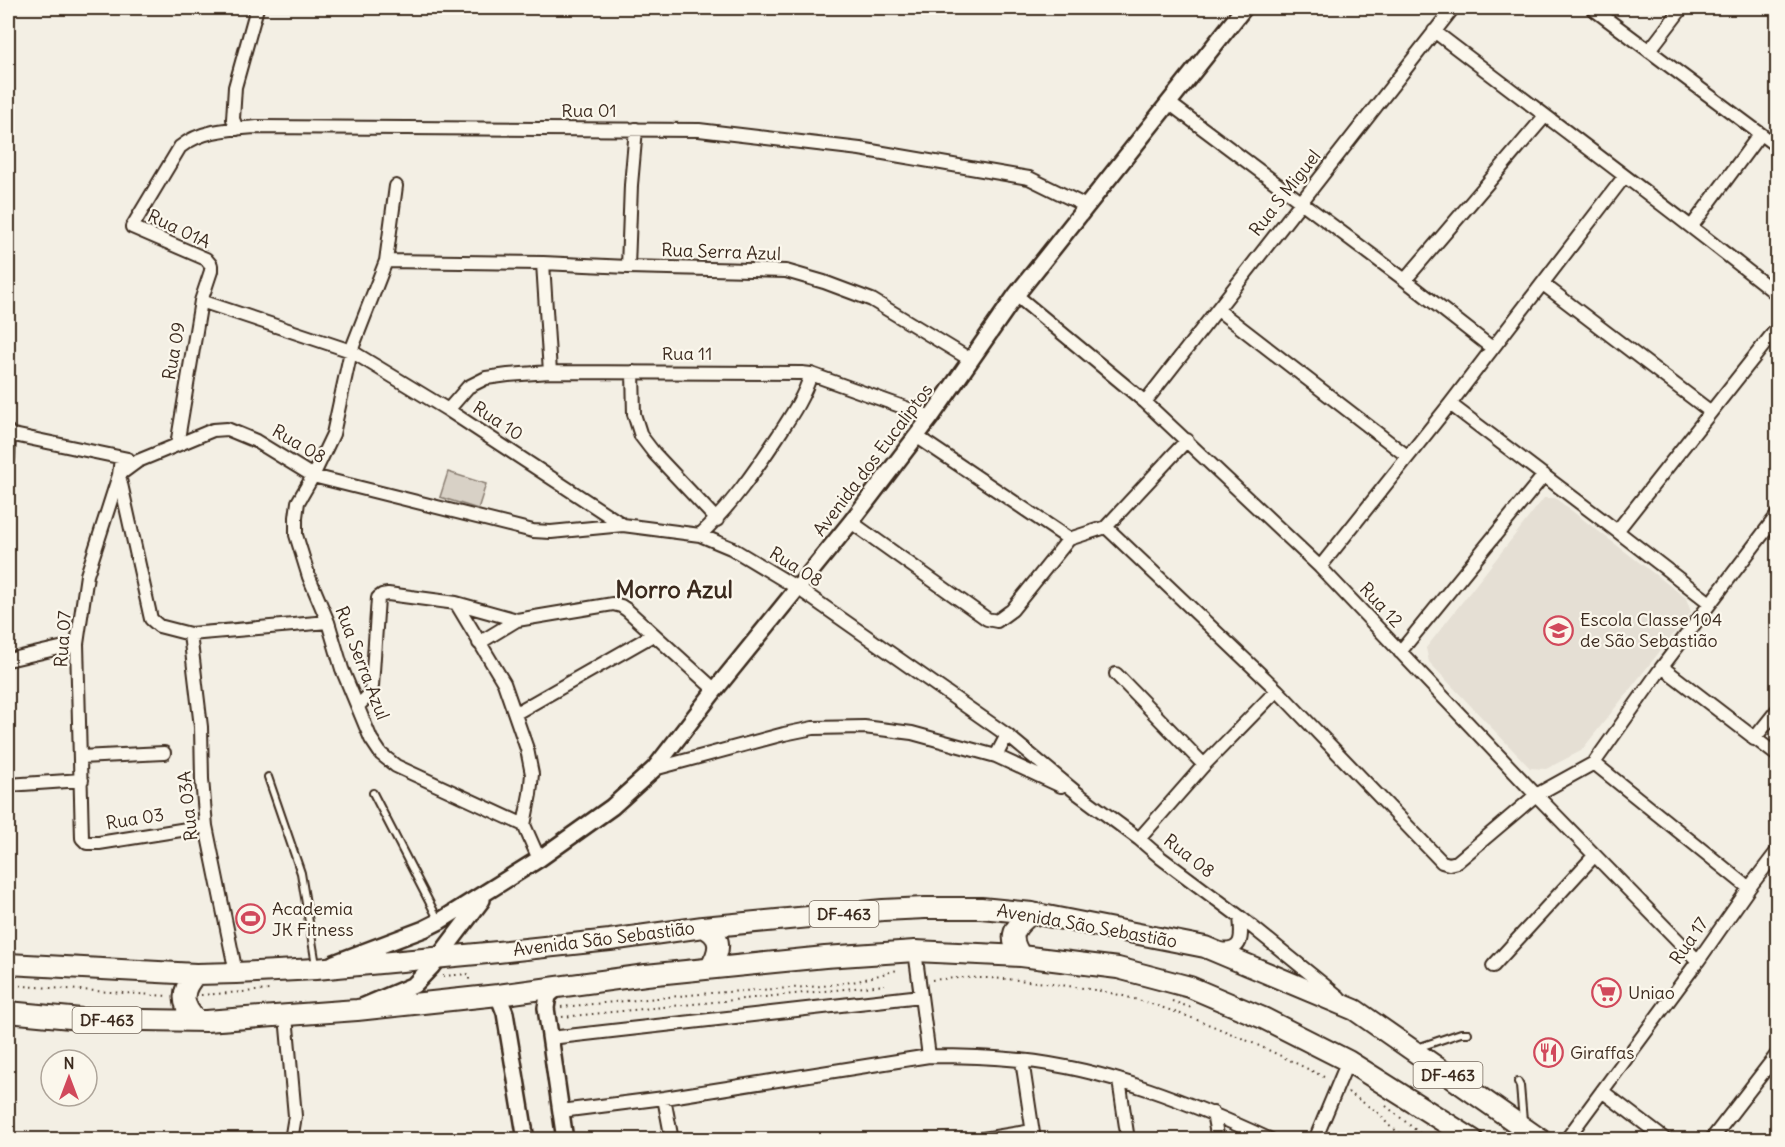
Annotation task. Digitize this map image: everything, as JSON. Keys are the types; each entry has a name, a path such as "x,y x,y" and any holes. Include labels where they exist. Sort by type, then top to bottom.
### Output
{"main road":[{"name":"Avenida São Sebastião","path":"8,964 196,974 236,973 498,952 703,927 882,910 981,908 1032,913 1205,947 1354,1010 1541,1140"},
{"path":"1021,956 1016,948 1014,931 1032,913"},
{"path":"703,927 712,931 718,945 718,951 710,968"},
{"name":"Avenida São Sebastião","path":"8,1012 81,1019 197,1021 357,1010 710,968 825,957 916,959 1021,956 1118,968 1190,987 1263,1018 1348,1061 1473,1140"},
{"path":"196,974 188,983 184,997 187,1010 197,1021"}],"street":[{"path":"237,129 232,107 235,87 257,8"},
{"name":"Avenida dos Eucaliptos","path":"488,892 612,807 654,770 851,522 931,417 1016,295 1244,8"},
{"name":"Rua S Miguel","path":"1145,402 1453,8"},
{"path":"1592,8 1778,147"},
{"path":"1649,51 1682,8"},
{"path":"1434,31 1624,177 1692,226 1778,295"},
{"path":"1169,103 1492,348"},
{"path":"1405,280 1545,116"},
{"name":"Rua 01","path":"132,227 180,147 200,135 257,127 699,130 860,149 1029,178 1086,206"},
{"path":"628,267 636,129"},
{"path":"1692,226 1760,134"},
{"path":"1320,567 1450,404 1624,177"},
{"path":"351,351 386,261 396,186"},
{"name":"Rua 01A","path":"132,227 206,259 211,265"},
{"name":"Rua Serra Azul","path":"386,261 543,262 628,267 786,271 872,300 971,360"},
{"path":"543,262 550,372"},
{"name":"Rua 09","path":"177,445 201,301 211,265"},
{"path":"1542,284 1711,412"},
{"name":"Rua 12","path":"1016,295 1145,402 1320,567 1594,856 1698,961"},
{"name":"Rua 10","path":"201,301 351,351 448,410 623,525"},
{"path":"1218,310 1407,456"},
{"path":"1617,531 1778,327"},
{"name":"Rua Serra Azul","path":"351,351 333,434 298,502 296,517 296,535 309,577 328,621 342,669 371,739 381,754 396,766 524,825"},
{"name":"Rua 11","path":"448,410 468,387 486,378 550,372 811,374 931,417"},
{"path":"633,372 634,414 641,436 717,520"},
{"path":"700,535 717,520 747,482 792,414 807,387 811,374"},
{"path":"1450,404 1710,603"},
{"name":"Rua 08","path":"118,475 138,461 213,430 227,429 256,441 313,476 533,531 551,532 623,525 700,535 731,548 799,589 1007,735 1077,793 1240,917 1354,1010"},
{"path":"8,461 8,433 138,461"},
{"path":"916,436 1069,538"},
{"path":"851,522 987,619 997,621 1012,610 1069,538 1106,526 1187,440"},
{"name":"Rua 07","path":"81,828 78,644 87,575 118,475 121,458"},
{"path":"118,475 151,619 159,626 190,634 328,621"},
{"path":"1400,652 1544,475"},
{"path":"1106,526 1277,690 1443,862 1449,864 1457,862 1536,795 1594,763 1662,667 1778,514"},
{"path":"358,706 369,695 372,686 377,603 378,598 382,595 456,603 518,620"},
{"path":"456,603 504,683 516,713 532,774 524,825 539,859"},
{"path":"479,643 518,620 613,604 627,610 652,635 716,690"},
{"name":"Rua 03A","path":"190,634 201,727 206,826 236,973"},
{"path":"516,713 652,635"},
{"path":"8,660 78,644"},
{"path":"1662,667 1778,756"},
{"path":"1116,674 1204,765"},
{"path":"1139,838 1204,765 1277,690"},
{"path":"1754,739 1778,709"},
{"path":"654,770 813,728 864,727 912,733 996,756 1077,793"},
{"path":"996,756 1007,735"},
{"path":"80,756 164,753"},
{"path":"1594,763 1749,888"},
{"path":"8,785 82,780"},
{"name":"Rua 03","path":"81,828 82,838 87,843 99,843 206,826"},
{"name":"Rua 17","path":"1566,1140 1778,850"},
{"path":"1493,966 1594,856"},
{"name":"Avenida São Sebastião","path":"318,968 424,929 488,892"},
{"name":"Avenida São Sebastião","path":"357,1010 370,1002 414,985 432,966 488,892"},
{"path":"1205,947 1225,950 1236,946 1242,938 1240,917"},
{"path":"916,959 929,1056"},
{"path":"558,987 548,996 547,1014 565,1140"},
{"path":"498,995 505,1013 526,1140"},
{"path":"550,1038 921,996"},
{"path":"286,1016 295,1116 291,1140"},
{"path":"1711,1140 1778,1053"},
{"path":"561,1111 664,1098 929,1056 974,1056 1022,1060 1119,1080 1214,1113 1271,1140"},
{"path":"977,1140 1033,1135 1022,1060"},
{"path":"1315,1140 1348,1061"},
{"path":"1119,1080 1128,1140"},
{"path":"1602,1090 1666,1140"},
{"path":"664,1098 672,1140"},
{"path":"1214,1113 1218,1140"}],"lane":[{"path":"268,777 301,873 318,968"},
{"path":"373,793 440,921"},
{"path":"1412,1050 1461,1033 1468,1033"},
{"path":"1518,1082 1524,1127"}],"path":[{"path":"547,1014 711,993 823,986 858,981 916,959"},
{"path":"919,982 942,979 1014,980 1087,988 1126,997 1217,1028 1338,1084 1410,1140"},
{"path":"547,1014 884,985"},
{"path":"8,986 184,997"},
{"path":"1172,1001 1194,1008"}],"shaded area":[{"path":"448,472 486,484 478,509 440,497"},
{"name":"Escola Classe 104 de São Sebastião","path":"1544,498 1555,498 1686,598 1691,612 1581,751 1546,769 1530,768 1429,662 1426,648"}],"place":[{"name":"Escola Classe 104 de São Sebastião","path":"1559,630"},
{"name":"Academia JK Fitness","path":"251,919"},
{"name":"Uniao","path":"1607,993"},
{"name":"Giraffas","path":"1549,1053"}],"district":[{"name":"Morro Azul","path":"674,590"}]}
